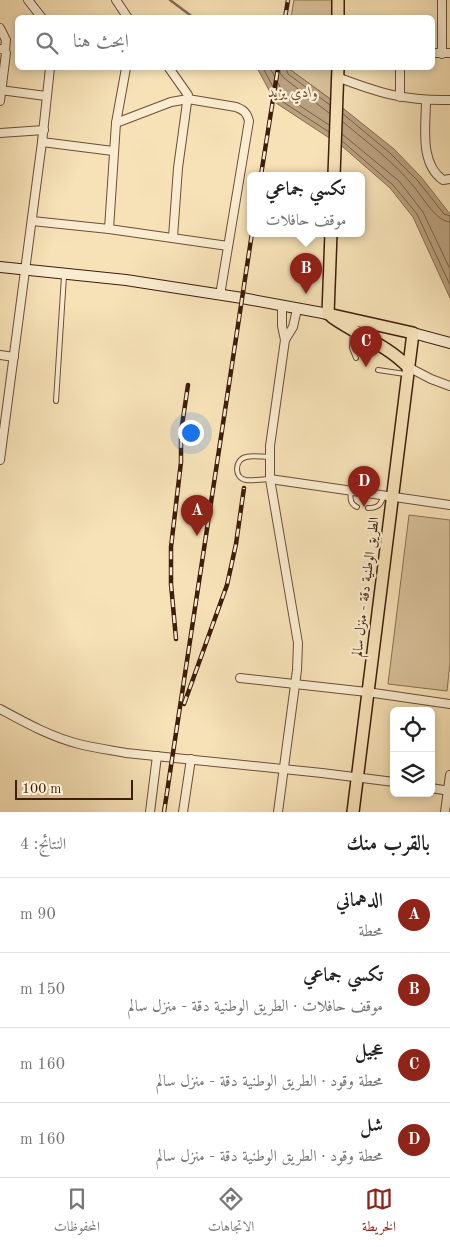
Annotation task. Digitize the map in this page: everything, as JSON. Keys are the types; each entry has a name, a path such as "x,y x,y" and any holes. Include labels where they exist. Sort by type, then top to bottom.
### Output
{"main road":[{"path":"338,0 338,15"},
{"path":"334,172 338,72"},
{"path":"328,314 331,237"},
{"path":"0,267 126,280 328,314 352,325 392,351 408,371"},
{"path":"352,325 413,333 450,342"},
{"name":"الطريق الوطنية دقة - منزل سالم","path":"353,812 368,692 388,496 400,442 413,333"}],"street":[{"path":"28,0 40,15"},
{"path":"116,0 126,15"},
{"path":"442,0 446,54"},
{"path":"0,28 6,40 3,50 6,53 0,100"},
{"path":"0,460 2,432 14,357 44,130 50,70"},
{"path":"109,228 113,151 126,70"},
{"path":"171,70 187,91 188,98 178,168 173,237"},
{"path":"400,70 400,97"},
{"path":"338,72 388,95 426,100 450,100"},
{"path":"1,90 46,96"},
{"path":"116,123 171,102 188,98 236,107 247,114 249,121 220,295"},
{"path":"426,100 425,138 428,157 437,175 443,180 450,179"},
{"path":"0,133 44,130"},
{"path":"42,142 113,151"},
{"path":"32,221 109,228 228,246"},
{"path":"278,812 295,685 298,643 270,479 269,457 285,340 282,326 282,306"},
{"path":"285,340 293,327 298,309"},
{"path":"0,354 14,357"},
{"path":"408,371 450,386"},
{"path":"270,479 450,505"},
{"path":"240,678 368,692 450,704"},
{"path":"0,709 42,731 79,744 126,753 390,781"},
{"path":"150,812 157,756"},
{"path":"183,812 191,759"},
{"path":"445,812 450,775"},
{"path":"435,789 449,791"}],"lane":[{"path":"56,401 64,273"},
{"path":"352,325 352,348 356,358"},
{"path":"378,370 408,371"},
{"path":"269,457 246,457 241,459 237,466 239,475 246,480 270,479"},
{"path":"351,491 351,502 357,507"},
{"path":"368,508 379,506 388,496"}],"shaded area":[{"path":"294,0 333,0 333,15 292,15"},
{"path":"291,70 333,70 333,101"},
{"path":"409,515 450,520 450,663 447,691 388,684"}],"water":[{"name":"وادي يزيد","path":"258,70 291,70 394,149 422,178 450,214 450,298 413,217 390,188 343,147 276,103"}],"waterway":[{"name":"وادي يزيد","path":"170,0 190,15"}],"railway":[{"path":"286,15 288,0"},
{"path":"261,172 278,70"},
{"path":"164,812 251,237"},
{"path":"176,639 171,584 171,547 181,462 181,432 188,385"},
{"path":"184,704 227,585 236,544 244,488"}],"place":[{"name":"تكسي جماعي","path":"306,294"},
{"name":"عجيل","path":"366,367"},
{"name":"شل","path":"364,507"},
{"name":"الدهماني","path":"197,536"}]}
